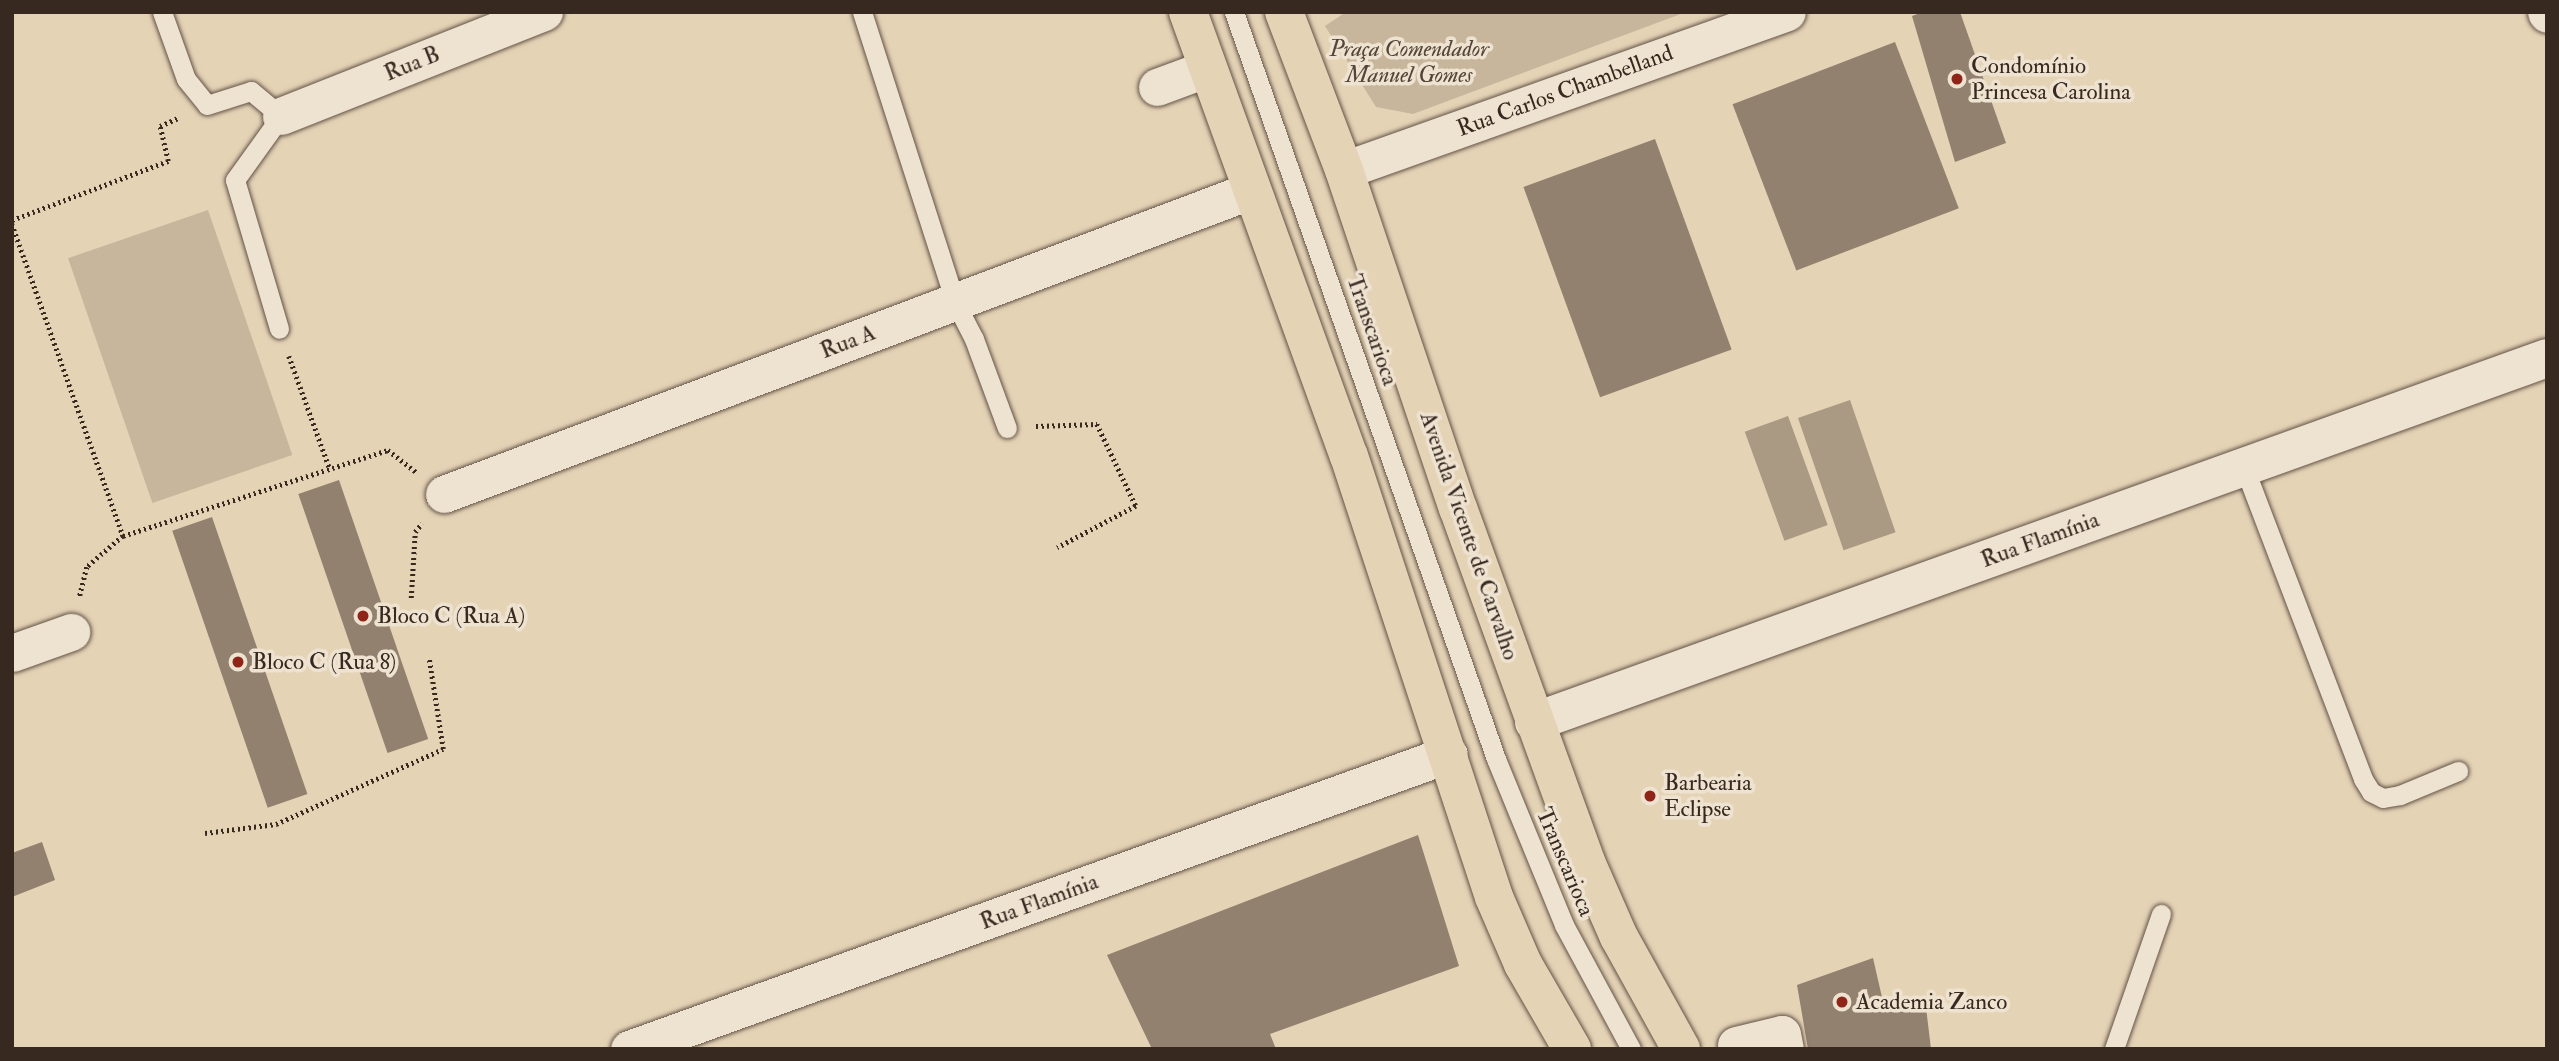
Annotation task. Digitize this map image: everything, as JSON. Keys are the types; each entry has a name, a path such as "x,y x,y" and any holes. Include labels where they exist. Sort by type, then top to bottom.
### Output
{"main road":[{"path":"1188,12 1349,456 1494,897 1523,964 1572,1049"},
{"name":"Avenida Vicente de Carvalho","path":"1284,12 1344,170 1534,722 1586,862 1614,925 1681,1049"}],"street":[{"name":"Rua B","path":"281,116 544,12"},
{"name":"Rua Carlos Chambelland","path":"1344,170 1787,12"},
{"path":"1157,87 1208,68"},
{"name":"Rua A","path":"444,494 1252,190"},
{"name":"Rua Flamínia","path":"1534,722 2547,358"},
{"path":"12,653 71,632"},
{"name":"Rua Flamínia","path":"629,1049 1449,754"},
{"path":"1736,1045 1782,1034 1785,1049"}],"lane":[{"path":"162,12 186,79 207,105 251,91 281,116 235,180 279,329"},
{"path":"862,12 955,302 974,339 1007,428"},
{"name":"Transcarioca","path":"1234,12 1496,759 1564,925 1631,1049"},
{"path":"2244,467 2363,779 2371,792 2384,799 2458,771"},
{"path":"2114,1049 2161,914"}],"path":[{"path":"123,536 12,222 168,162 160,125 207,105"},
{"path":"279,329 330,469"},
{"path":"1007,428 1097,424 1136,506 1057,548"},
{"path":"71,632 88,568 123,536 388,450 444,494 415,532 411,598"},
{"path":"205,833 276,824 443,749 429,659"}],"green space":[{"name":"Praça Comendador Manuel Gomes","path":"1346,12 1686,12 1413,114 1376,107 1325,26"},
{"path":"208,210 292,455 152,503 68,258"}],"shaded area":[{"path":"1850,400 1896,532 1844,550 1798,418"},
{"path":"1788,416 1828,525 1784,541 1745,432"}],"building":[{"name":"Condomínio Princesa Carolina","path":"1923,12 1960,12 2006,143 1955,162 1912,16"},
{"path":"1895,42 1959,208 1796,271 1733,104"},
{"path":"1655,139 1732,349 1600,397 1523,187"},
{"name":"Bloco C (Rua A)","path":"339,480 428,739 388,753 298,494"},
{"name":"Bloco C (Rua 8)","path":"212,517 307,794 268,808 172,531"},
{"path":"1418,835 1459,966 1270,1034 1276,1049 1152,1049 1107,955"},
{"path":"42,842 55,880 12,897 12,853"},
{"name":"Academia Zanco","path":"1873,958 1884,1006 1925,999 1931,1049 1808,1049 1797,985"}],"place":[{"name":"Condomínio Princesa Carolina","path":"1957,79"},
{"name":"Bloco C (Rua A)","path":"363,616"},
{"name":"Bloco C (Rua 8)","path":"238,662"},
{"name":"Barbearia Eclipse","path":"1650,796"},
{"name":"Academia Zanco","path":"1842,1002"}]}
